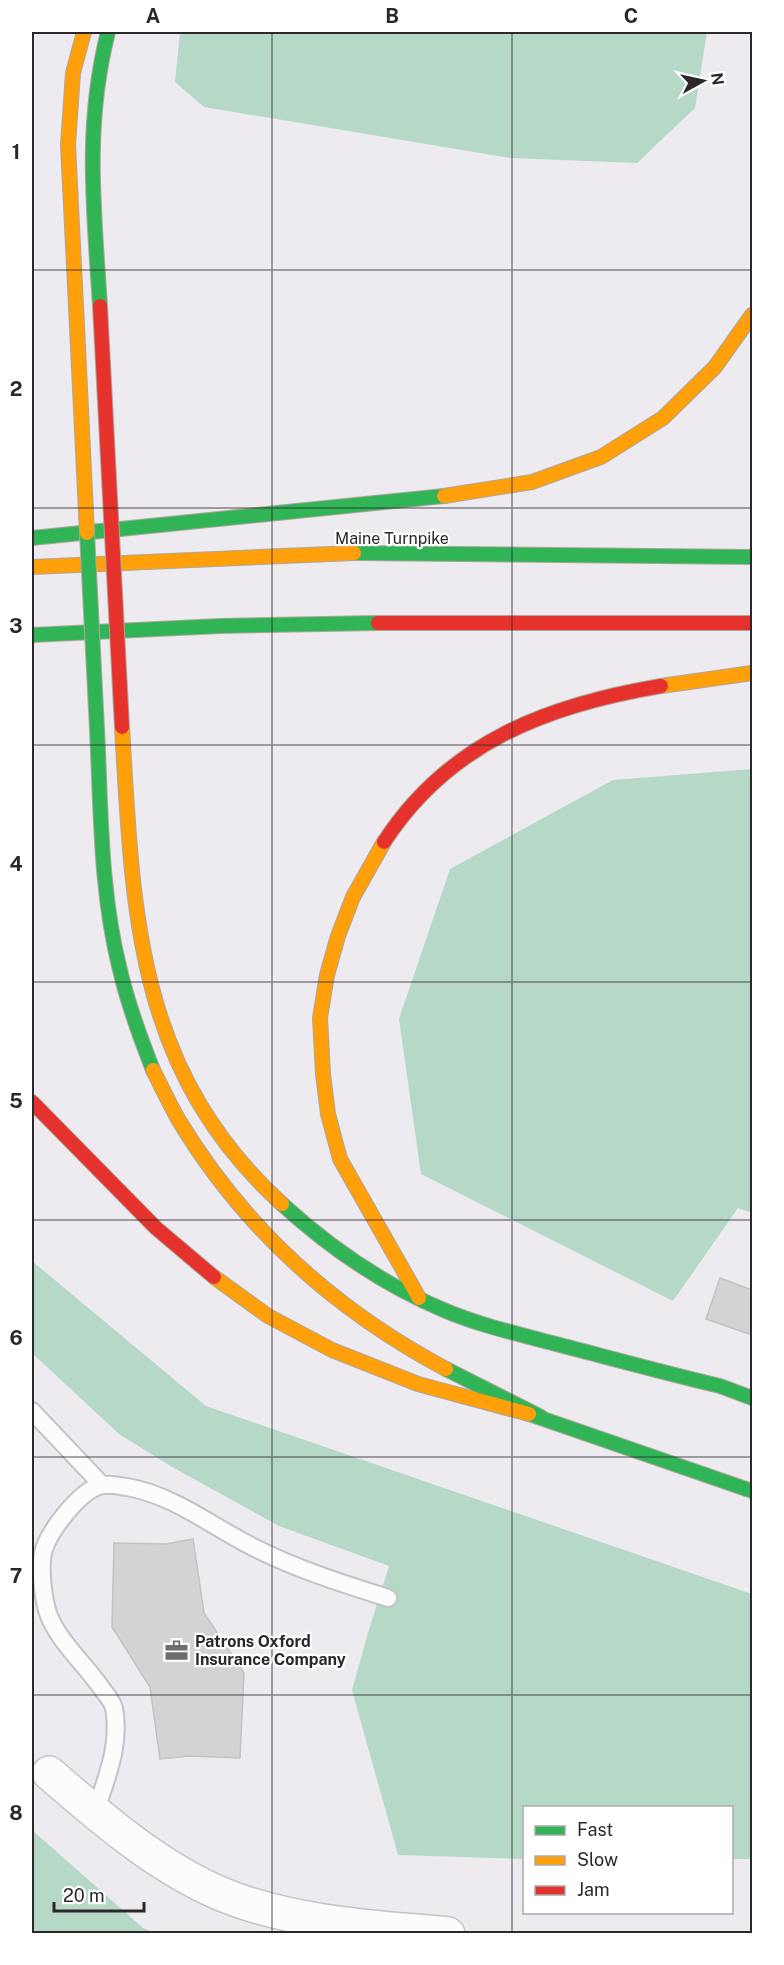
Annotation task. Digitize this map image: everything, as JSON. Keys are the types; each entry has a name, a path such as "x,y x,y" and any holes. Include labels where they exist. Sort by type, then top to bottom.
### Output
{"highway":[{"path":"84,32 73,73 68,145 104,863 119,970 140,1039 170,1104 209,1165 253,1221 304,1273 360,1317 421,1356 541,1417"},
{"path":"108,32 97,77 92,148 131,870 140,941 157,1011 184,1078 222,1139 269,1194 322,1241 382,1280 446,1311 515,1333 720,1386 753,1398"},
{"path":"32,538 461,494 532,482 601,457 663,418 715,367 753,315"},
{"name":"Maine Turnpike","path":"32,567 355,553 753,557"},
{"path":"32,635 220,626 389,622 753,622"},
{"path":"419,1298 338,1156 322,1086 320,1015 334,944 362,877 380,845 425,790 453,765 483,745 548,714 620,692 690,680 753,673"},
{"path":"32,1102 156,1228 211,1275 268,1316 332,1350 418,1384 541,1417 753,1491"}],"street":[{"path":"49,1773 95,1813 187,1877 236,1900 289,1914 345,1924 448,1934"}],"lane":[{"path":"32,1411 102,1485"},
{"path":"95,1813 115,1752 117,1726 113,1704 90,1670 61,1637 49,1615 42,1582 38,1544 78,1499 102,1485 126,1487 155,1494 255,1548 294,1566 388,1598"}],"green space":[{"path":"180,32 707,32 695,108 637,163 510,158 204,107 175,82"},
{"path":"752,769 752,1213 738,1208 673,1301 421,1174 399,1019 450,869 613,780"},
{"path":"32,1261 206,1406 752,1594 752,1859 733,1859 733,1806 523,1806 523,1859 398,1855 352,1690 389,1566 279,1526 172,1467 119,1434 32,1353"},
{"path":"32,1830 143,1928 155,1933 32,1933"}],"building":[{"path":"720,1278 752,1290 752,1335 706,1319"},
{"name":"Patrons Oxford Insurance Company","path":"193,1539 204,1613 244,1673 240,1758 189,1756 160,1759 150,1687 112,1627 114,1543 166,1544"}],"traffic: fast":[{"path":"100,306 93,135 96,101 108,32"},
{"path":"32,538 444,496"},
{"path":"87,533 97,729"},
{"path":"354,553 752,557"},
{"path":"32,635 220,626 378,623"},
{"path":"97,729 105,881 113,941 127,996 153,1070"},
{"path":"282,1204 319,1236 360,1265 402,1290 446,1311 501,1329 720,1386 752,1398"},
{"path":"446,1369 541,1417"},
{"path":"529,1414 752,1491"}],"traffic: slow":[{"path":"76,306 68,145 73,73 84,32"},
{"path":"76,306 87,533"},
{"path":"444,496 532,482 601,457 663,418 715,367 752,315"},
{"path":"32,567 354,553"},
{"path":"661,686 752,673"},
{"path":"122,727 131,860 139,923 151,984 170,1043 197,1099 233,1153 282,1204"},
{"path":"384,842 353,897 338,936 327,975 320,1018 323,1074 328,1114 340,1159 419,1298"},
{"path":"153,1070 178,1119 204,1158 262,1230 295,1262 366,1320 405,1346 446,1369"},
{"path":"214,1277 268,1316 332,1350 418,1384 529,1414"}],"traffic: jam":[{"path":"100,306 122,727"},
{"path":"378,623 752,623"},
{"path":"384,842 410,807 439,778 470,754 504,734 541,717 579,704 661,686"},
{"path":"32,1102 156,1228 214,1277"}],"place":[{"name":"Patrons Oxford Insurance Company","path":"177,1650"}]}
